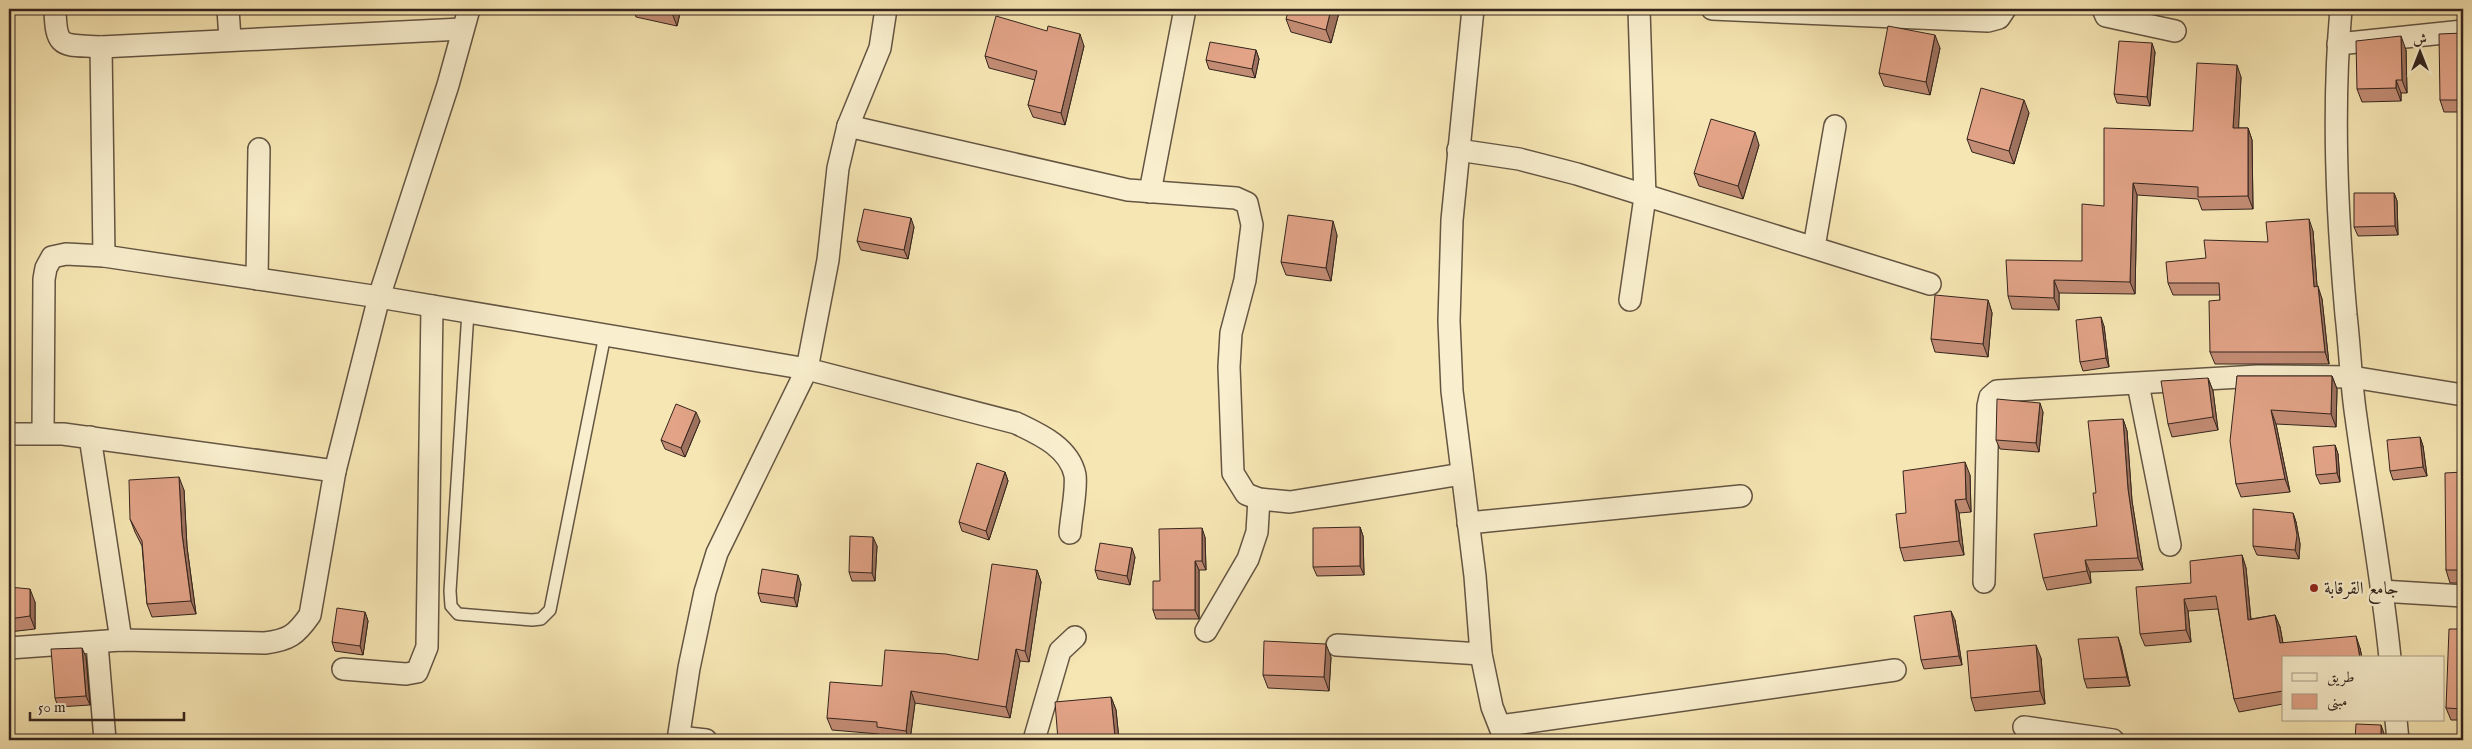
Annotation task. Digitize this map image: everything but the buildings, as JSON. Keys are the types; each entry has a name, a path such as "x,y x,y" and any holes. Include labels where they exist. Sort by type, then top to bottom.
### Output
{"street":[{"path":"55,9 56,34 60,41 66,44 101,47 230,39 462,29"},
{"path":"228,9 230,39"},
{"path":"9,648 97,644 122,640 265,643 284,640 300,630 310,614 336,471 379,296 448,85 469,9"},
{"path":"706,740 678,738 689,668 705,592 717,553 807,369 828,260 838,168 848,126 880,48 886,9"},
{"path":"1150,192 1185,9"},
{"path":"1473,9 1452,220 1449,321 1452,391 1476,576 1481,654 1492,707 1502,733 1895,670"},
{"path":"1630,300 1645,197 1639,9"},
{"path":"1712,9 1988,21 1999,18 2005,9"},
{"path":"2103,9 2106,16 2175,31"},
{"path":"2341,9 2338,44 2336,138 2340,249 2356,416 2390,656"},
{"path":"2338,44 2463,31"},
{"path":"101,47 104,256"},
{"path":"848,126 1128,190 1236,198 1247,203 1251,212 1252,225 1244,280 1231,333 1229,367 1231,461 1233,473 1246,494 1260,499 1290,502 1462,474"},
{"path":"1814,247 1835,126"},
{"path":"257,279 259,149"},
{"path":"1458,150 1538,163 1930,284"},
{"path":"43,433 44,279 46,268 52,257 66,254 104,256 379,296 807,369 1016,423 1045,437 1069,461 1075,476 1070,533"},
{"path":"343,669 406,674 417,672 425,653 432,306"},
{"path":"1984,582 1987,415 1992,393 2003,390 2258,376 2352,377 2463,395"},
{"path":"2138,384 2170,545"},
{"path":"9,434 43,433 90,437 336,471"},
{"path":"90,437 122,640"},
{"path":"1468,523 1742,496"},
{"path":"1206,631 1248,559 1258,532 1260,499"},
{"path":"2381,591 2463,596"},
{"path":"1034,740 1060,651 1075,637"},
{"path":"97,644 105,740"},
{"path":"1336,645 1481,654"},
{"path":"2396,722 2398,740"},
{"path":"2024,727 2113,740"}],"lane":[{"path":"468,312 450,591 451,606 458,614 532,620 541,619 550,610 605,335"}],"place":[{"name":"جامع القرقابة","path":"2314,588"}]}
